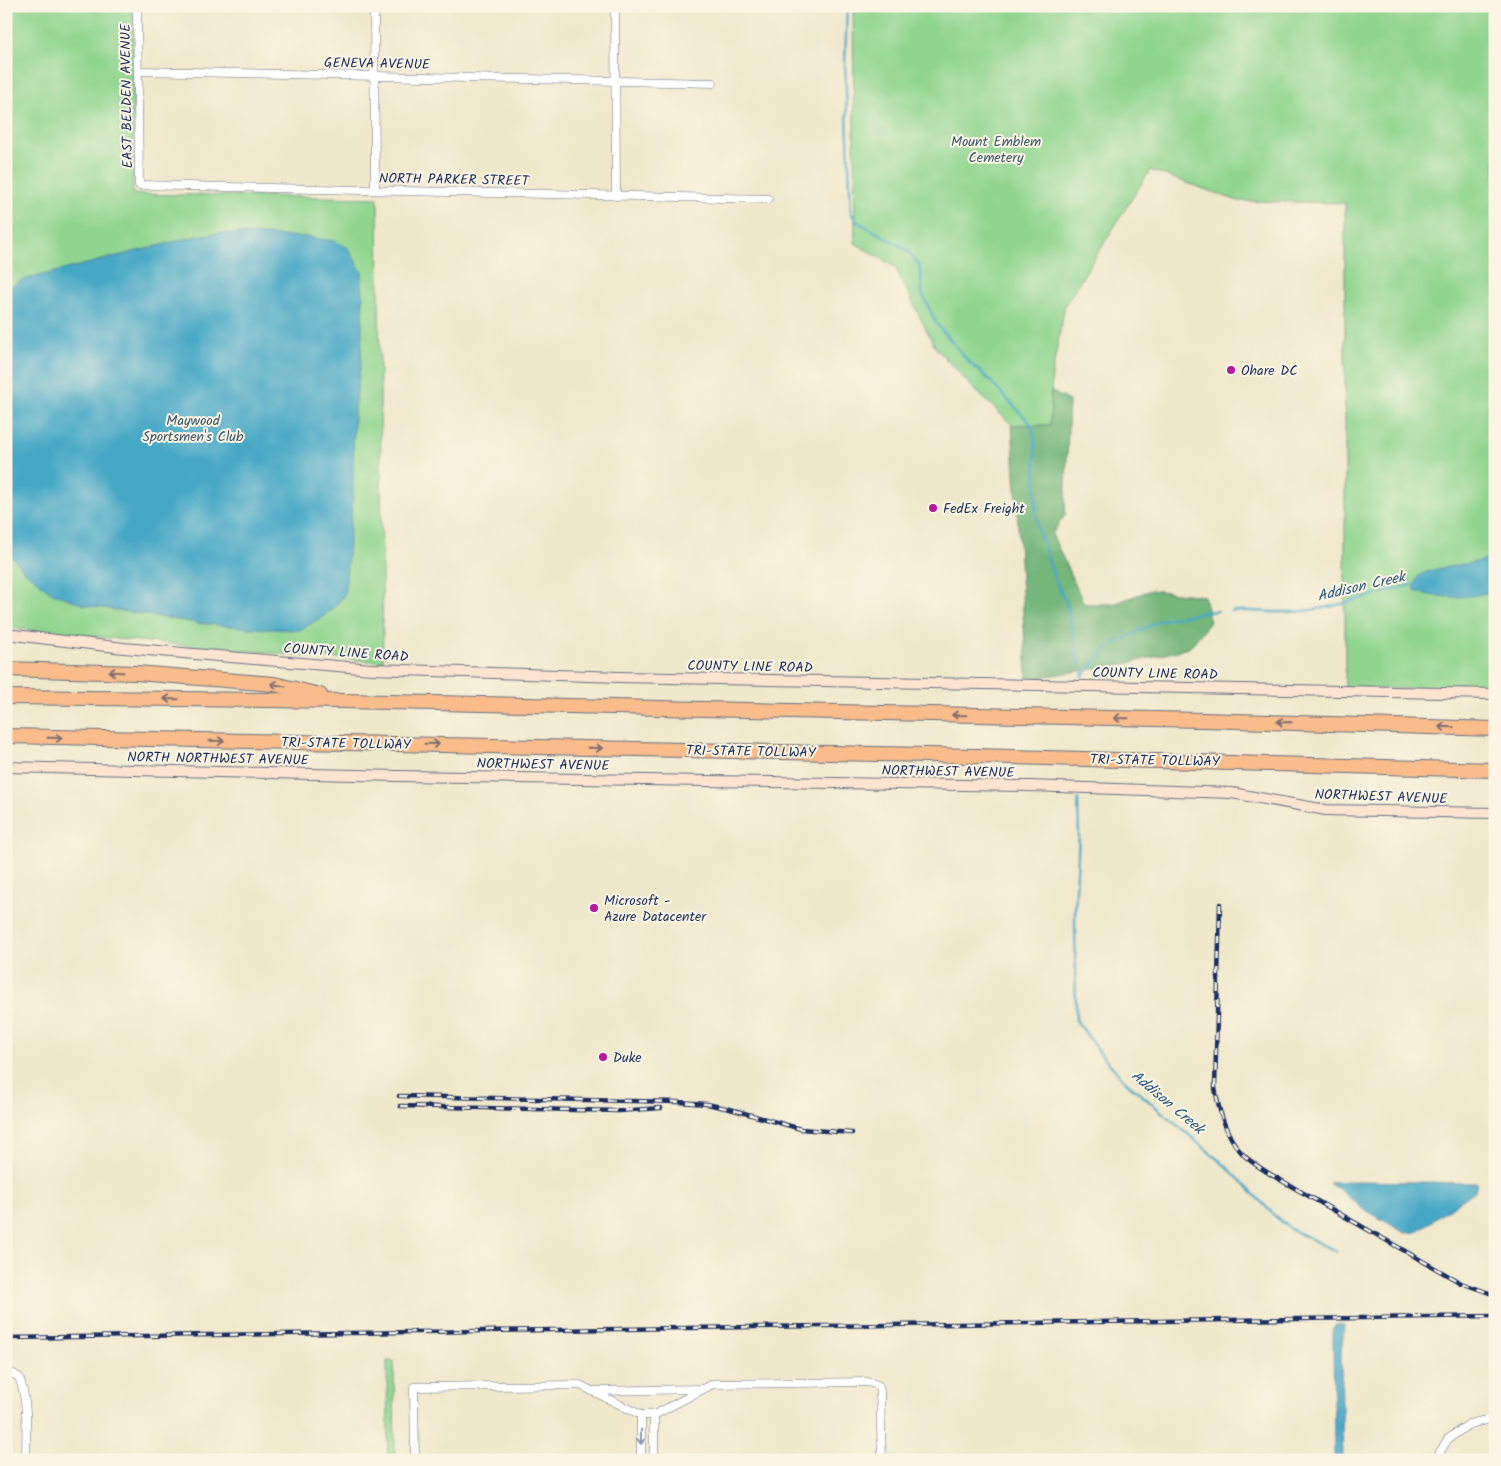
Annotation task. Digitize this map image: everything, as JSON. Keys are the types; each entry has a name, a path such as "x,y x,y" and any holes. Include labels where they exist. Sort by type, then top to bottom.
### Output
{"highway":[{"path":"6,669 136,673 274,684 342,701"},
{"path":"6,697 342,701 1192,720 1495,729"},
{"name":"TRI-STATE TOLLWAY","path":"6,736 1005,757 1495,770"}],"street":[{"name":"EAST BELDEN AVENUE","path":"137,6 139,185"},
{"path":"374,6 375,190"},
{"path":"615,6 616,196"},
{"name":"GENEVA AVENUE","path":"138,71 713,83"},
{"name":"NORTH PARKER STREET","path":"139,185 768,199"},
{"name":"COUNTY LINE ROAD","path":"6,634 124,648 372,670 620,678 1495,694"},
{"name":"NORTH NORTHWEST AVENUE","path":"6,767 398,776"},
{"name":"NORTHWEST AVENUE","path":"398,776 1039,786 1232,793 1326,810 1495,813"},
{"path":"6,1370 19,1377 23,1388 26,1460"},
{"path":"415,1460 414,1387 580,1385 641,1415 654,1415 713,1384 873,1382 878,1385 881,1398 882,1460"},
{"path":"592,1391 703,1389"},
{"path":"641,1415 641,1460"},
{"path":"654,1415 654,1460"},
{"path":"1436,1460 1448,1440 1469,1424 1495,1418"}],"green space":[{"name":"Maywood Sportsmen's Club","path":"6,6 133,6 133,194 378,198 383,662 222,649 6,628"},
{"name":"Mount Emblem Cemetery","path":"853,6 1495,6 1495,690 1345,688 1345,203 1238,201 1150,170 1065,305 1052,374 1050,425 1012,425 970,385 935,347 895,267 855,243"},
{"path":"1051,391 1069,401 1065,515 1052,534 1084,604 1113,604 1151,590 1204,596 1210,622 1189,648 1125,664 1027,679 1012,425 1050,425"},
{"path":"387,1361 394,1361 395,1460 388,1460"}],"water":[{"name":"Maywood Sportsmen's Club","path":"220,233 306,237 335,241 348,248 362,272 361,361 354,413 353,493 345,593 339,602 324,616 300,630 197,623 84,605 51,592 23,570 6,549 6,289 23,280 197,236"},
{"path":"1495,557 1495,591 1475,595 1445,597 1415,591 1417,579 1424,573"},
{"path":"1331,1182 1477,1183 1475,1191 1425,1226 1416,1232 1405,1233 1362,1208 1339,1189 1329,1184"},
{"path":"1335,1325 1344,1325 1341,1357 1343,1460 1334,1460 1333,1328"},
{"path":"1207,1457 1211,1460 1074,1460"}],"waterway":[{"path":"847,6 845,64 851,213 856,221 906,249 919,265 922,293 936,323 968,361 1032,425 1035,440 1038,529 1055,580 1067,604 1083,676"},
{"name":"Addison Creek","path":"1231,611 1286,612 1318,609 1416,584"},
{"name":"Addison Creek","path":"1083,676 1109,646 1161,620 1218,611"},
{"name":"Addison Creek","path":"1078,799 1079,835 1075,910 1076,1020 1100,1053 1125,1081 1227,1167 1275,1216 1292,1230 1336,1251"}],"railway":[{"path":"1220,904 1215,1088 1225,1126 1234,1143 1247,1158 1270,1174 1461,1283 1495,1295"},
{"path":"399,1096 707,1104 801,1129 852,1133"},
{"path":"400,1106 618,1111 661,1108"},
{"path":"6,1338 1495,1316"}],"place":[{"name":"Ohare DC","path":"1231,370"},
{"name":"FedEx Freight","path":"933,508"},
{"name":"Microsoft - Azure Datacenter","path":"594,908"},
{"name":"Duke","path":"603,1057"}]}
